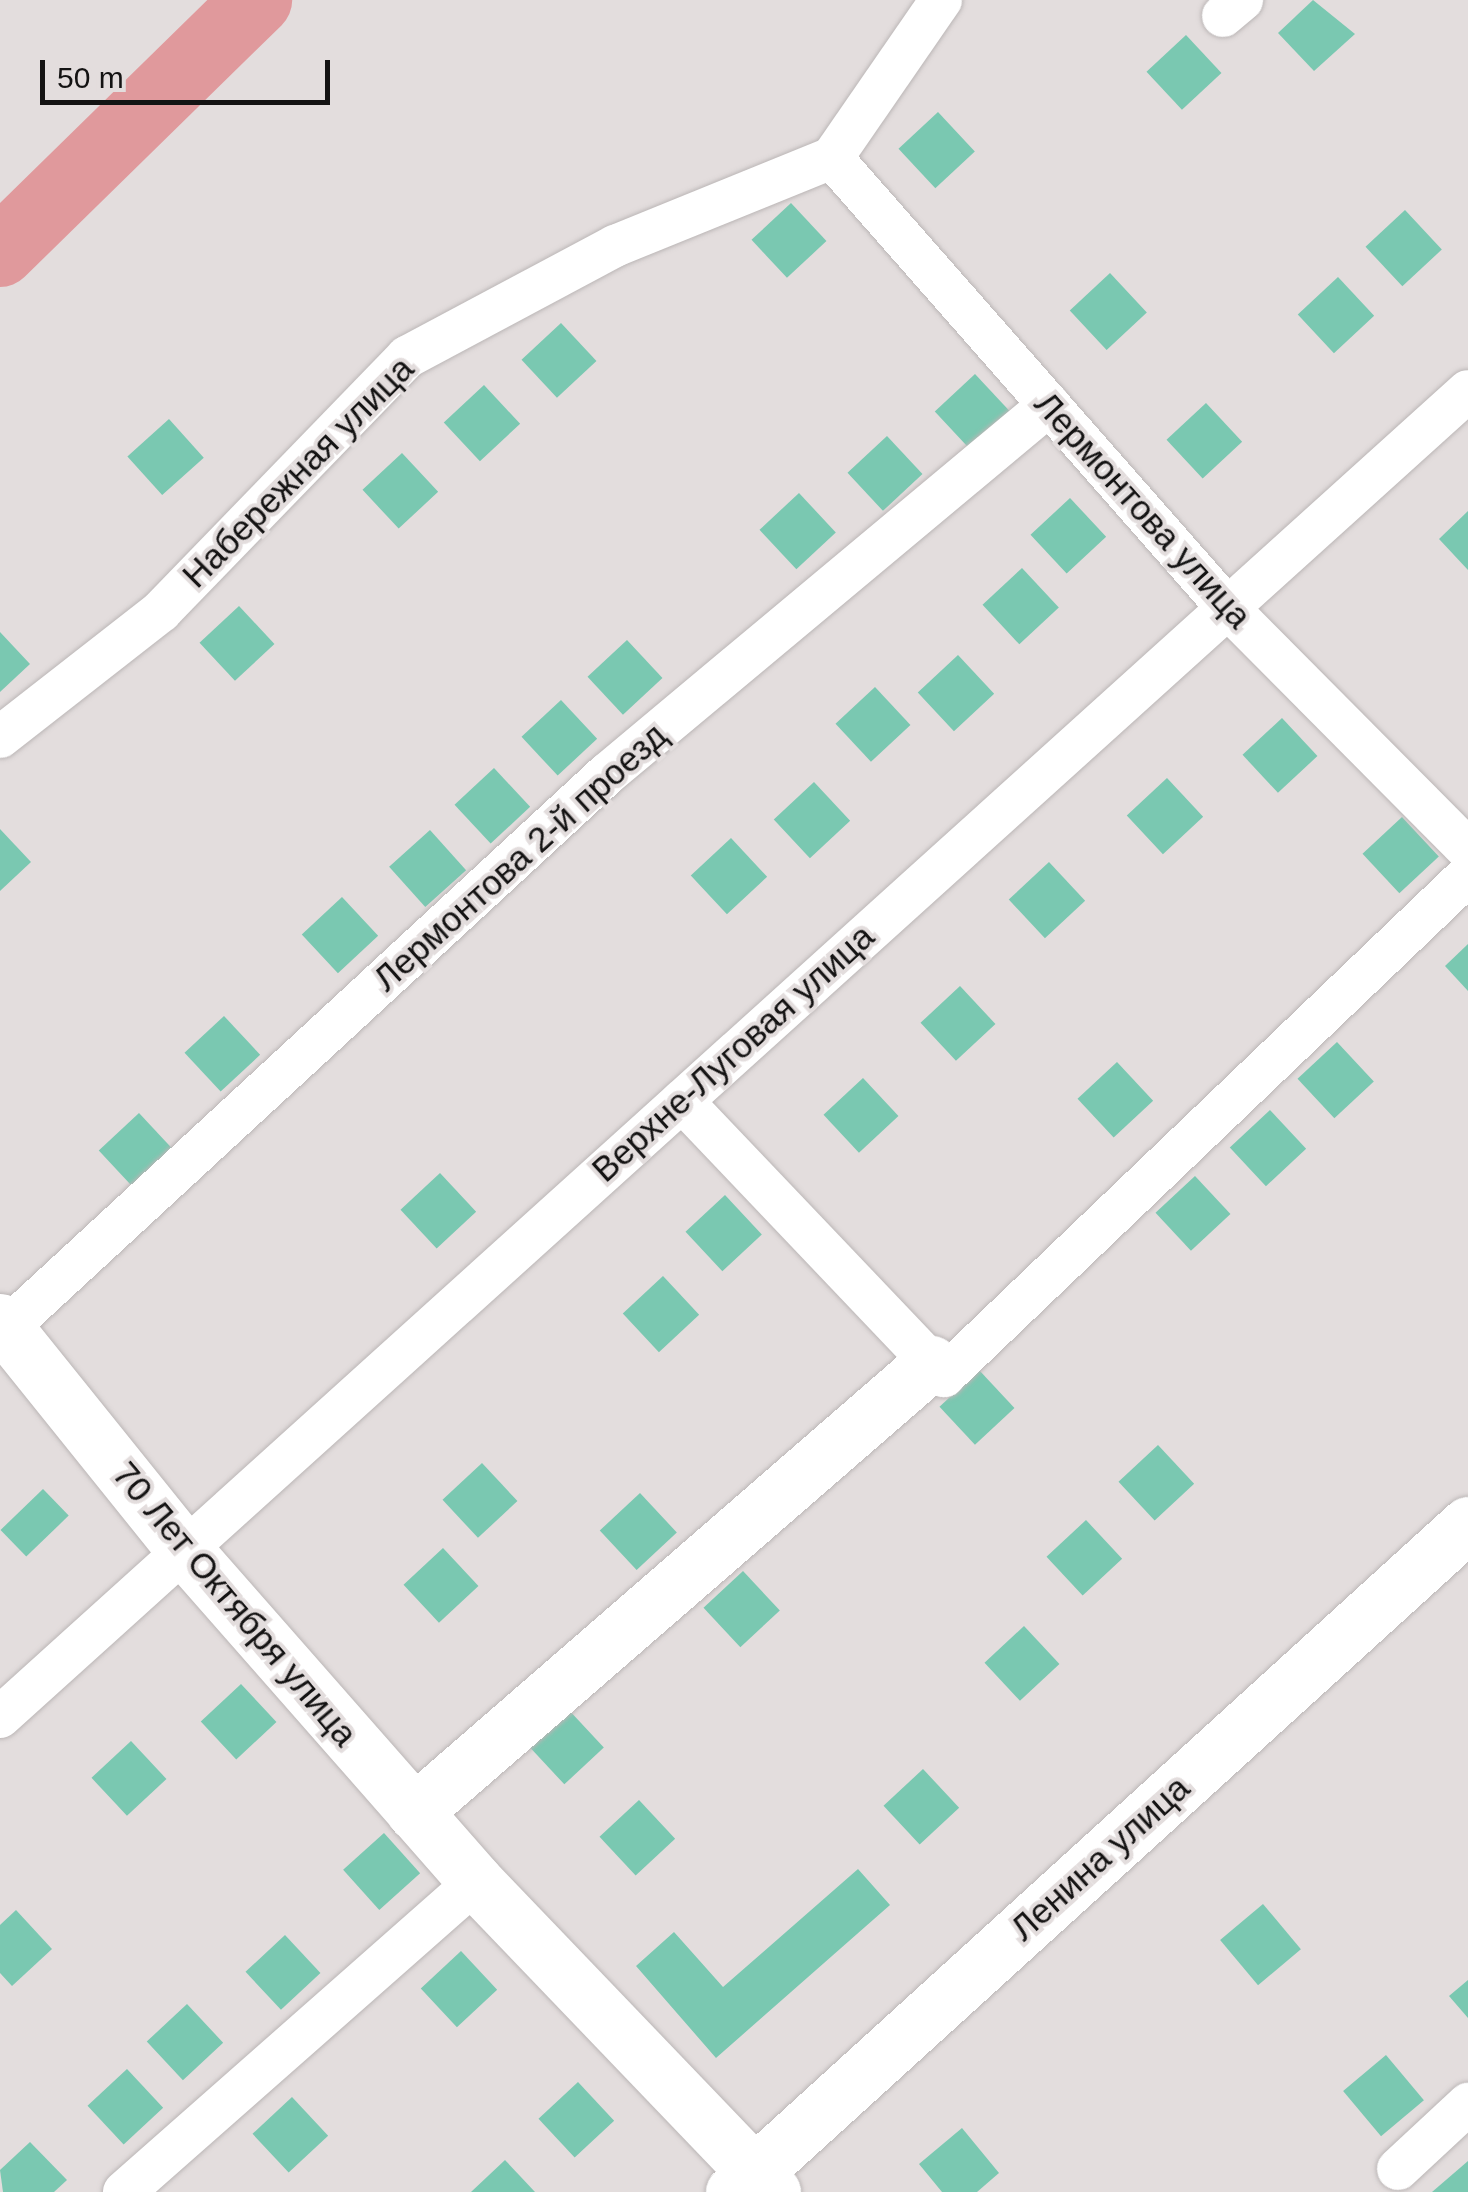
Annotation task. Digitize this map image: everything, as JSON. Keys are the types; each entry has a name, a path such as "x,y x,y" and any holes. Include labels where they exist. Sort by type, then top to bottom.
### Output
{"street":[{"path":"832,158 941,0"},
{"name":"Лермонтова улица","path":"832,158 1224,604 1468,850"},
{"name":"Набережная улица","path":"0,737 160,610 407,357 615,246 832,158"},
{"name":"Верхне-Луговая улица","path":"0,1717 182,1546 682,1101 1224,604 1468,391"},
{"name":"Лермонтова 2-й проезд","path":"4,1324 607,774 1049,405"},
{"path":"414,1812 938,1370 1468,875"},
{"path":"682,1101 938,1370"},
{"name":"70 Лет Октября улица","path":"4,1324 182,1546 476,1882 753,2185"},
{"name":"Ленина улица","path":"753,2185 1468,1524"},
{"path":"124,2192 476,1882"},
{"path":"1398,2168 1468,2104"}],"building":[{"path":"1313,0 1355,34 1314,71 1278,33"},
{"path":"1186,35 1221,73 1182,110 1147,72"},
{"path":"938,112 975,151 935,188 899,149"},
{"path":"791,203 826,241 787,278 752,240"},
{"path":"1405,210 1442,249 1402,286 1366,247"},
{"path":"1110,273 1147,312 1107,350 1070,311"},
{"path":"1338,277 1374,316 1334,353 1298,315"},
{"path":"561,323 596,361 557,398 522,360"},
{"path":"975,374 1010,412 970,450 935,412"},
{"path":"484,385 520,424 480,461 444,423"},
{"path":"1206,403 1242,442 1203,479 1167,440"},
{"path":"169,419 204,458 162,495 127,456"},
{"path":"887,436 922,474 883,511 848,473"},
{"path":"402,453 438,492 399,529 363,490"},
{"path":"799,493 836,532 796,569 760,530"},
{"path":"1070,498 1106,537 1067,574 1031,535"},
{"path":"1468,511 1468,570 1439,539"},
{"path":"1022,568 1059,607 1019,644 983,605"},
{"path":"239,606 274,644 235,681 200,643"},
{"path":"0,632 30,664 0,692"},
{"path":"627,640 662,678 623,715 588,677"},
{"path":"958,655 994,694 954,731 918,693"},
{"path":"875,687 910,725 871,762 836,724"},
{"path":"561,700 597,739 558,776 522,737"},
{"path":"1282,718 1317,756 1278,793 1243,755"},
{"path":"494,768 530,807 491,844 455,805"},
{"path":"1167,778 1203,817 1163,854 1127,816"},
{"path":"814,782 850,821 810,858 774,820"},
{"path":"1402,817 1439,856 1399,893 1363,854"},
{"path":"0,829 31,862 0,891"},
{"path":"430,830 466,870 425,907 389,867"},
{"path":"731,838 767,877 727,914 691,876"},
{"path":"1049,862 1085,901 1045,938 1009,900"},
{"path":"342,897 378,936 338,973 302,935"},
{"path":"1468,944 1468,991 1445,966"},
{"path":"960,986 995,1024 956,1061 921,1023"},
{"path":"224,1016 260,1055 221,1092 185,1053"},
{"path":"1337,1042 1374,1081 1334,1118 1298,1079"},
{"path":"1117,1062 1153,1101 1114,1138 1078,1099"},
{"path":"863,1078 898,1116 859,1153 824,1115"},
{"path":"1270,1110 1306,1149 1266,1186 1230,1148"},
{"path":"139,1113 175,1152 135,1189 99,1151"},
{"path":"440,1173 476,1212 437,1249 401,1210"},
{"path":"1195,1176 1230,1214 1191,1251 1156,1213"},
{"path":"725,1195 762,1234 722,1271 686,1232"},
{"path":"663,1276 699,1315 659,1352 623,1314"},
{"path":"979,1370 1014,1408 975,1445 940,1407"},
{"path":"1158,1445 1194,1484 1155,1521 1119,1482"},
{"path":"482,1463 517,1501 478,1538 443,1500"},
{"path":"43,1489 69,1516 26,1557 1,1530"},
{"path":"640,1493 677,1532 637,1570 600,1531"},
{"path":"1086,1520 1122,1559 1083,1596 1047,1557"},
{"path":"443,1548 478,1586 439,1623 404,1585"},
{"path":"743,1571 780,1610 740,1647 704,1608"},
{"path":"1024,1626 1059,1664 1020,1701 985,1663"},
{"path":"241,1684 276,1722 236,1760 201,1722"},
{"path":"567,1708 604,1747 564,1784 528,1745"},
{"path":"131,1741 166,1779 127,1816 92,1778"},
{"path":"923,1769 959,1808 920,1845 884,1806"},
{"path":"639,1800 675,1839 636,1876 600,1837"},
{"path":"384,1833 420,1873 379,1910 343,1870"},
{"path":"858,1869 890,1905 716,2058 636,1966 674,1932 723,1987"},
{"path":"1263,1904 1301,1949 1258,1985 1220,1940"},
{"path":"16,1910 52,1949 12,1986 0,1973 0,1925"},
{"path":"285,1935 320,1973 281,2010 246,1972"},
{"path":"461,1951 497,1990 457,2027 421,1989"},
{"path":"1468,1980 1468,2018 1449,1996"},
{"path":"187,2004 223,2043 183,2080 147,2042"},
{"path":"1386,2055 1424,2100 1381,2136 1343,2091"},
{"path":"127,2069 163,2108 124,2145 88,2106"},
{"path":"578,2082 614,2121 575,2158 539,2119"},
{"path":"292,2097 328,2136 289,2173 253,2134"},
{"path":"962,2128 999,2173 977,2192 942,2192 919,2164"},
{"path":"30,2142 67,2180 54,2192 3,2192 0,2170"},
{"path":"505,2160 535,2192 471,2192"},
{"path":"1468,2161 1468,2192 1432,2192"}],"waterway":[{"path":"0,252 257,0"}]}
